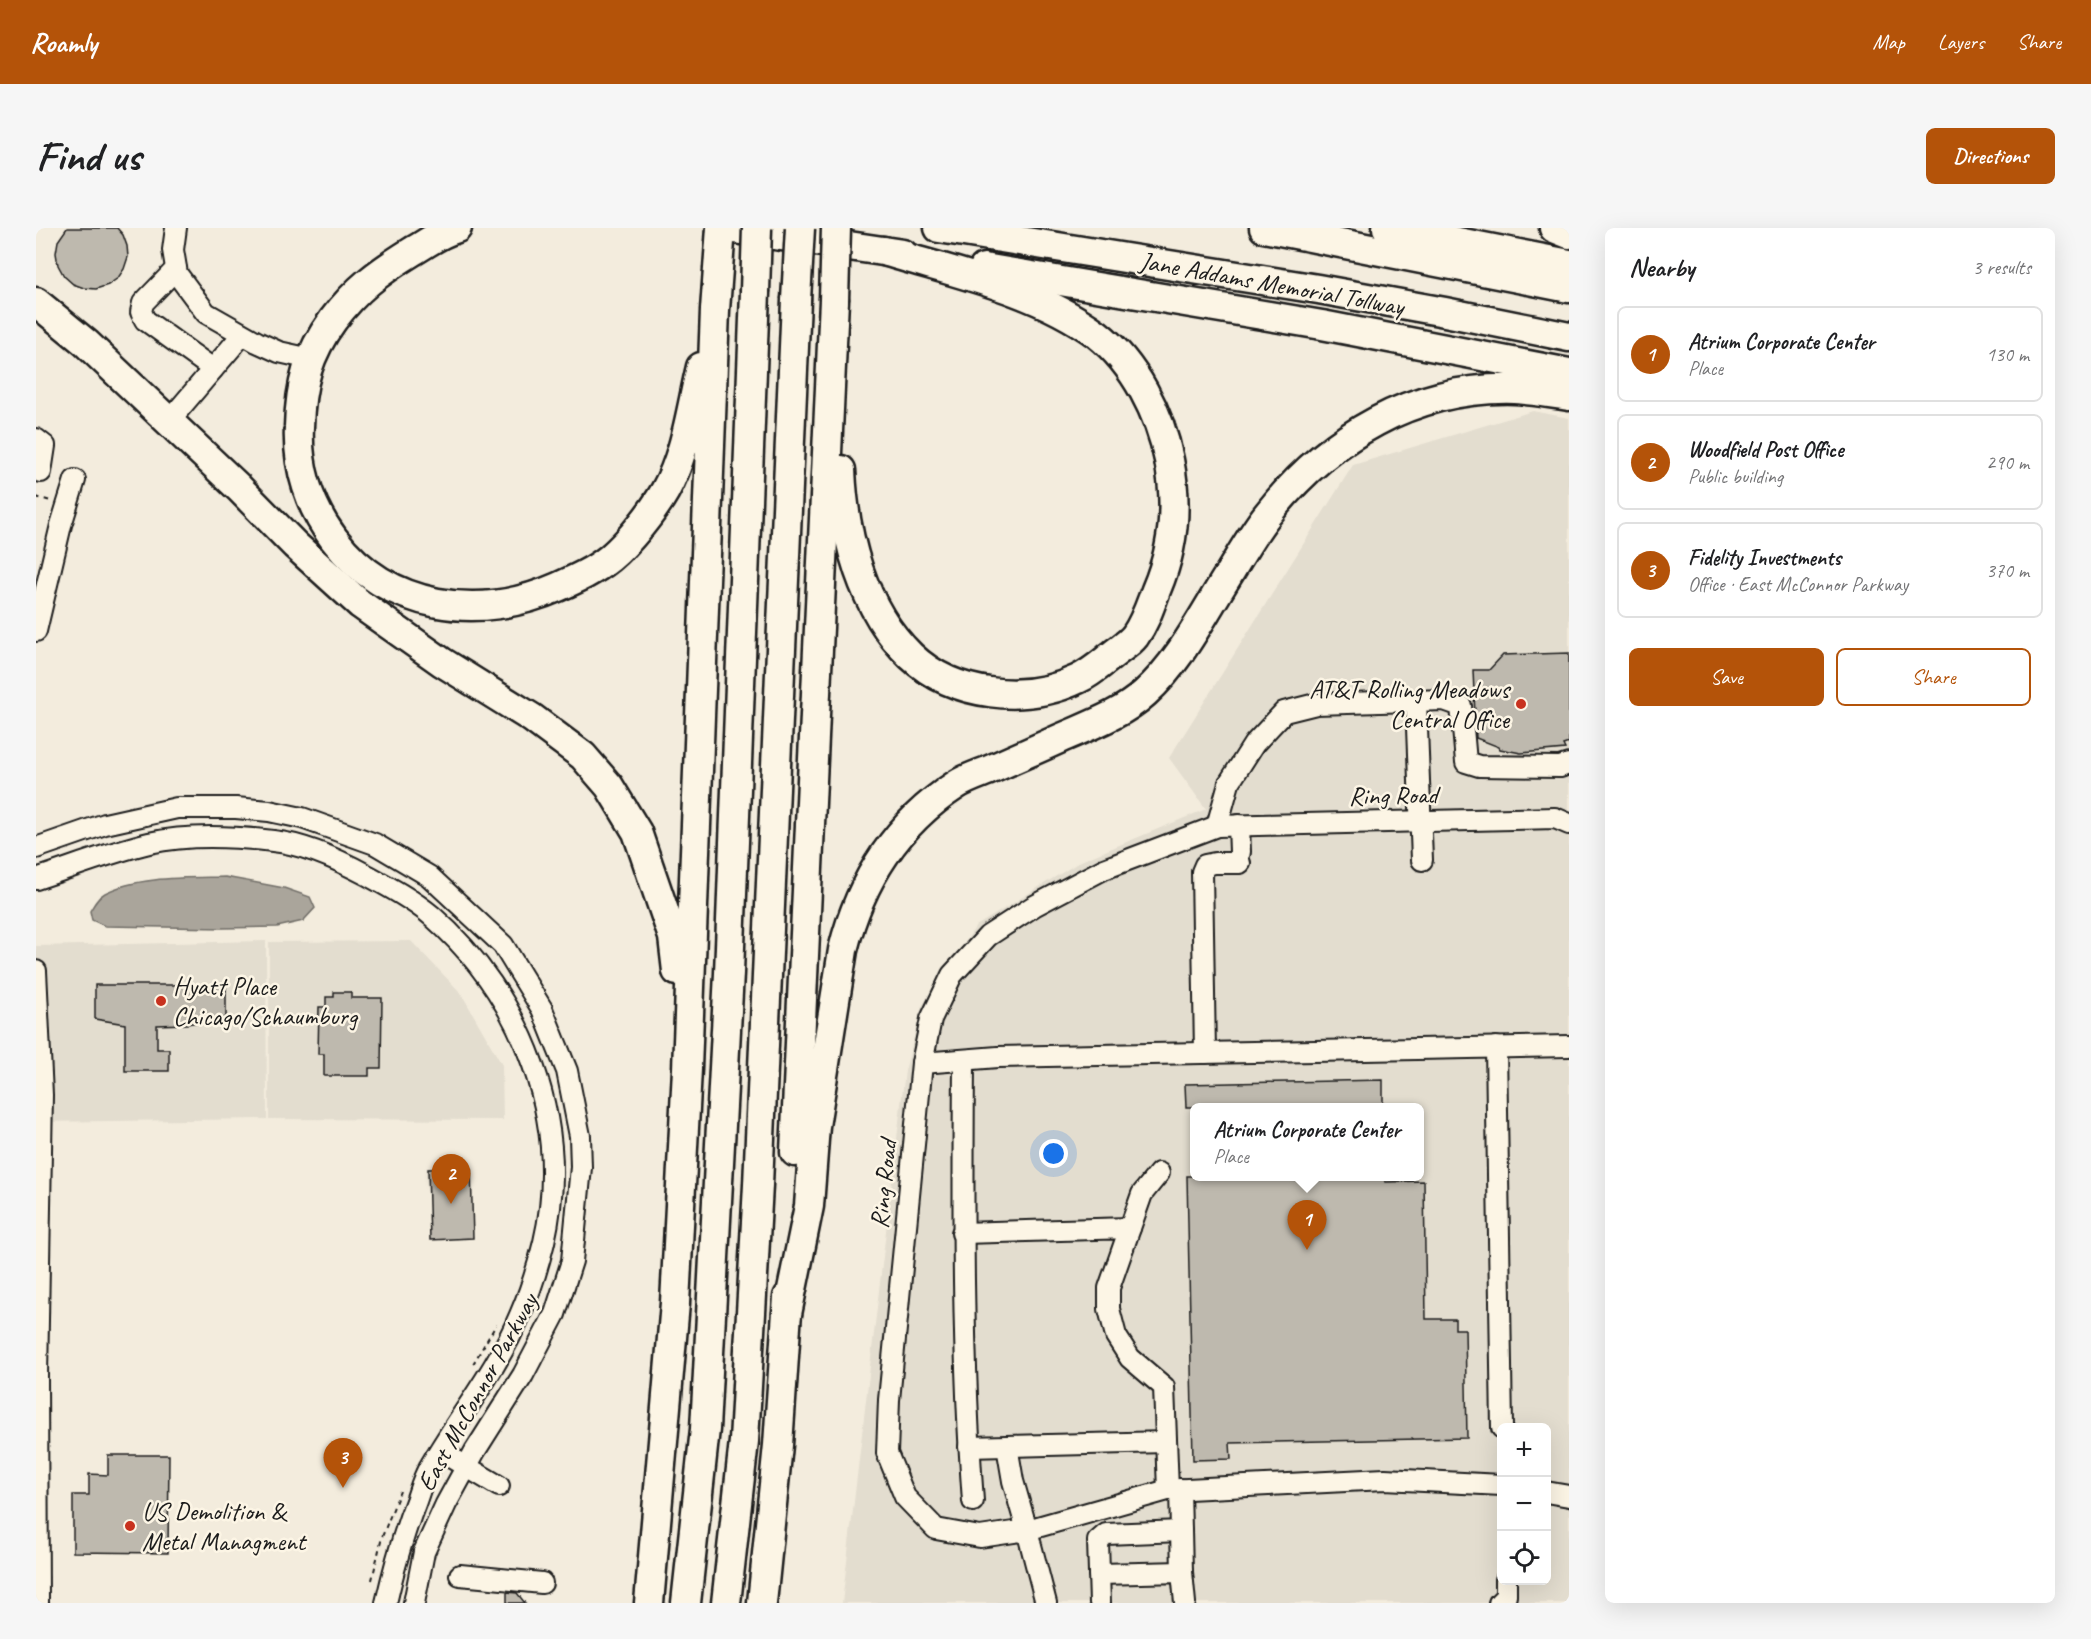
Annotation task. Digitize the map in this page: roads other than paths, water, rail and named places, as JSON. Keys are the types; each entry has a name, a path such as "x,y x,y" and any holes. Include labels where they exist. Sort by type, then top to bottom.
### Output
{"highway":[{"path":"457,228 440,233 388,266 366,284 342,308 324,333 304,376 298,444 305,482 314,507 323,524 348,557 385,584 417,599 454,606 488,606 537,597 580,578 610,558 630,538 665,491 678,462 717,297"},
{"path":"649,1603 675,1303 687,1069 721,228"},
{"path":"727,228 884,251 1322,325 1569,373"},
{"path":"686,1603 705,1429 729,973 757,228"},
{"path":"726,1603 744,1441 758,1185 800,228"},
{"path":"762,1603 778,1444 787,1314 836,228"},
{"name":"Jane Addams Memorial Tollway","path":"939,228 1330,291 1569,338"},
{"name":"Jane Addams Memorial Tollway","path":"1264,228 1569,288"},
{"path":"1387,228 1569,264"},
{"path":"1554,228 1569,234"},
{"path":"832,344 846,518 860,576 888,630 910,655 936,675 968,688 1003,694 1039,692 1076,680 1133,638 1148,613 1165,570 1172,534 1174,505 1167,450 1157,419 1138,381 1098,335 1050,307 996,285 884,251"},
{"path":"36,302 86,343 239,488 295,546 360,604 442,662 532,718 583,756 609,786 637,832 673,937 687,1069"},
{"path":"787,1314 809,1206 815,1126 843,950 850,922 870,875 907,824 957,784 1111,716 1144,695 1170,665 1266,517 1300,477 1352,434 1402,409 1463,393 1518,389 1569,396"}],"street":[{"path":"176,228 173,250 177,274 206,313 242,335 279,352 311,358"},
{"path":"176,269 143,303 141,312 145,320 213,369"},
{"path":"169,421 242,335"},
{"path":"36,439 45,446 41,472"},
{"path":"36,632 61,525 75,480"},
{"name":"Ring Road","path":"1217,826 1229,783 1254,744 1284,712 1316,704 1444,700 1461,706 1466,762 1479,766 1560,767 1569,764"},
{"path":"1416,701 1422,860"},
{"name":"East McConnor Parkway","path":"36,848 105,824 177,808 210,807 269,811 302,818 375,844 429,876 502,945 542,1009 565,1066 575,1104 580,1136 581,1167 573,1261 555,1314 523,1374 446,1504 424,1552 414,1603"},
{"name":"Ring Road","path":"1497,1485 1385,1479 1174,1489 1027,1530 980,1537 936,1529 905,1497 887,1453 889,1400 922,1063 931,1019 952,975 988,936 1035,906 1104,869 1217,826 1555,818 1569,824"},
{"path":"1205,1053 1202,872 1205,866 1240,858 1239,825"},
{"name":"East McConnor Parkway","path":"36,879 148,844 179,838 236,837 277,841 321,854 353,867 386,885 431,915 478,964 504,1000 538,1076 544,1100 550,1154 550,1204 544,1240 520,1316 496,1363 427,1470 402,1536 386,1603"},
{"path":"36,971 42,1095 37,1376 38,1603"},
{"path":"922,1063 998,1057 1569,1046"},
{"path":"1496,1047 1502,1423"},
{"path":"963,1060 962,1233 973,1502"},
{"path":"1159,1173 1142,1194 1109,1288 1109,1309 1116,1336 1130,1358 1164,1387 1166,1442 1181,1531 1185,1603"},
{"path":"962,1233 1130,1228"},
{"path":"969,1447 1166,1442"},
{"path":"1007,1446 1012,1481 1046,1603"},
{"path":"440,1451 499,1486"},
{"path":"1551,1493 1569,1496"},
{"path":"1100,1603 1098,1541 1107,1534 1181,1531"},
{"path":"1099,1574 1182,1572"},
{"path":"460,1575 542,1583"},
{"path":"1500,1603 1506,1596 1506,1585"}],"place":[{"name":"AT&T Rolling Meadows Central Office","path":"1521,704"},
{"name":"Hyatt Place Chicago/Schaumburg","path":"161,1001"},
{"name":"Woodfield Post Office","path":"451,1204"},
{"name":"Atrium Corporate Center","path":"1307,1250"},
{"name":"Fidelity Investments","path":"343,1488"},
{"name":"US Demolition & Metal Managment","path":"130,1526"}]}
